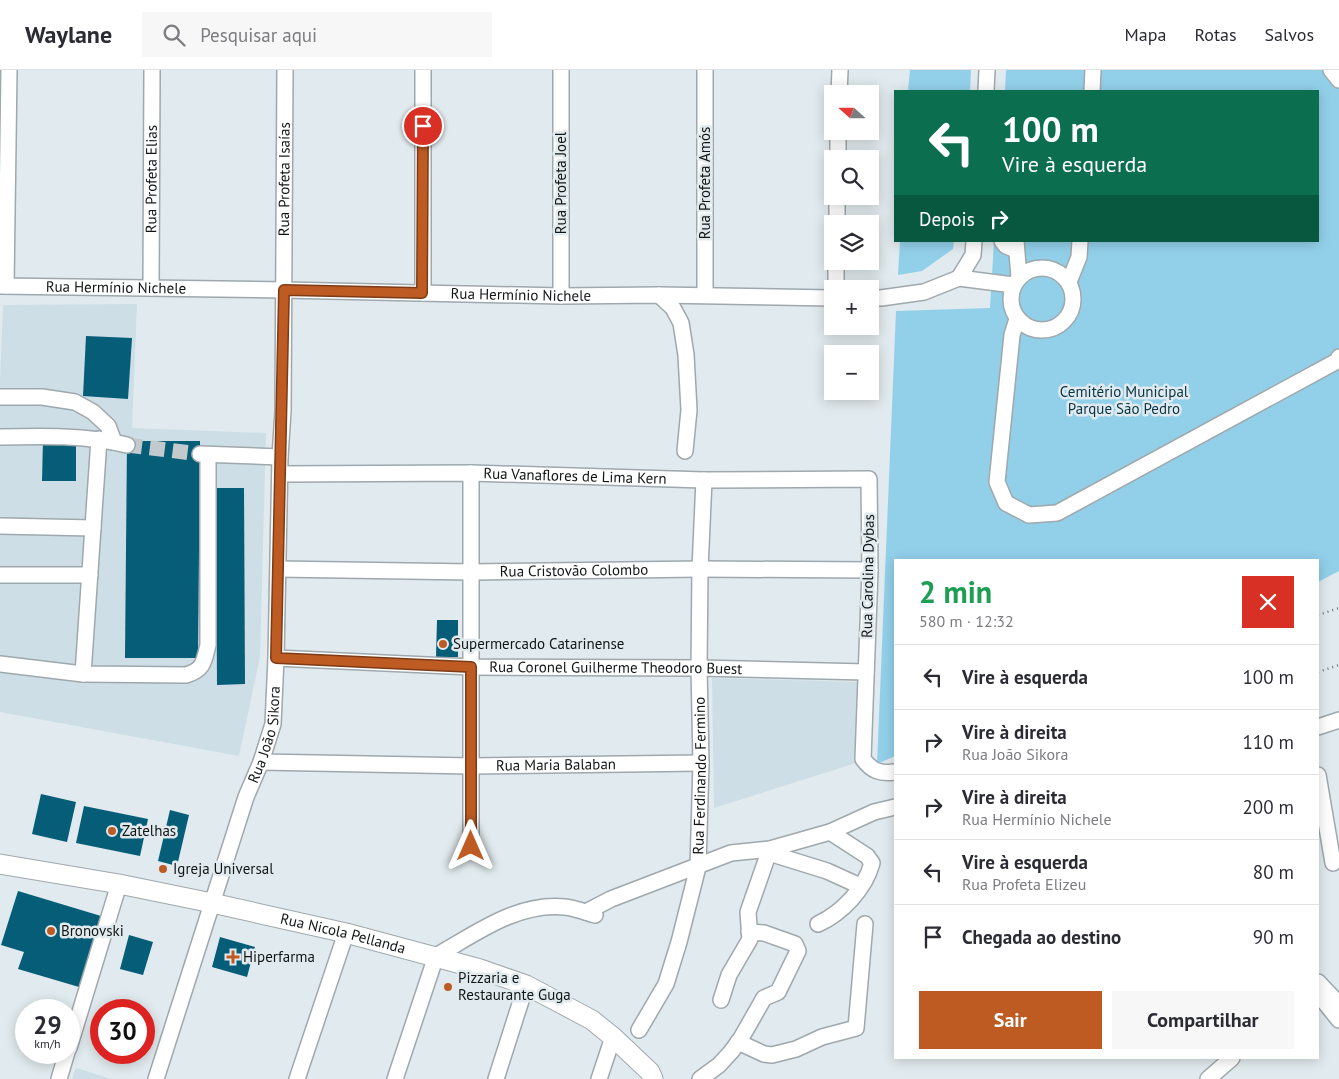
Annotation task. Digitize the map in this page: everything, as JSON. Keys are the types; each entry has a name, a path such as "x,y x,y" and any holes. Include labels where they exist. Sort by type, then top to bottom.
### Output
{"main road":[{"name":"Rua Nicola Pellanda","path":"0,864 212,902 346,933 480,969 526,985 592,1020 650,1072 653,1079"}],"street":[{"path":"3,286 9,70"},
{"name":"Rua Profeta Elias","path":"151,288 152,70"},
{"name":"Rua Profeta Isaías","path":"284,290 285,70"},
{"path":"422,293 424,70"},
{"name":"Rua Profeta Joel","path":"561,70 561,296"},
{"name":"Rua Profeta Amós","path":"705,70 705,295"},
{"path":"839,85 840,70"},
{"path":"986,90 987,70"},
{"path":"1092,90 1093,70"},
{"path":"1331,70 1339,80"},
{"path":"959,278 973,255 974,242"},
{"path":"879,298 924,292 959,278 1016,281 1030,270 1045,267 1055,269 1063,275 1069,282 1073,292 1073,303 1070,313 1060,324 1045,330 1035,330 1025,326 1017,319 1010,302 1016,281 1016,246 1006,246 1003,242"},
{"path":"1069,282 1079,257 1080,242"},
{"name":"Rua Hermínio Nichele","path":"3,286 561,296 705,295 824,298"},
{"name":"Rua João Sikora","path":"156,1079 246,797 261,762 273,724 280,457 283,411 284,290"},
{"path":"659,295 673,308 682,323 689,410 685,451"},
{"path":"1017,319 1012,335 997,482 1006,502 1029,515 1056,513 1336,361 1339,357"},
{"path":"0,397 42,398 75,402 93,412 108,426 113,442 93,528 83,674"},
{"path":"0,437 72,436 113,442"},
{"path":"0,664 83,674 186,675 196,672 204,664 208,645 204,454 280,457"},
{"path":"471,473 471,846"},
{"name":"Rua Vanaflores de Lima Kern","path":"280,474 471,473 704,480 869,480"},
{"name":"Rua Ferdinando Fermino","path":"639,1030 666,984 698,867 701,763 699,668 700,569 704,480"},
{"name":"Rua Carolina Dybas","path":"869,480 870,570 864,759 873,770 882,773 894,772"},
{"path":"0,526 93,528"},
{"name":"Rua Cristovão Colombo","path":"278,569 471,572 700,569 870,570"},
{"path":"0,575 90,575"},
{"name":"Rua Coronel Guilherme Theodoro Buest","path":"276,658 471,667 699,668 866,672"},
{"path":"1319,727 1339,720"},
{"name":"Rua Maria Balaban","path":"261,762 471,766 701,763"},
{"path":"1319,780 1336,866"},
{"path":"395,1079 436,956 503,918 545,907 566,907 591,914 611,899 731,853 769,851 830,832 874,812 894,807"},
{"path":"818,924 830,919 846,905 860,886 872,863 867,856 830,832"},
{"path":"1319,848 1336,866"},
{"path":"769,851 827,871 860,886"},
{"path":"721,1000 729,975 750,939 748,912 769,851"},
{"path":"80,1012 119,884"},
{"path":"738,1042 764,1054 772,1054 796,1049 822,1037 856,1028 865,924"},
{"path":"700,1079 719,1065 738,1042 764,998 778,992 783,985 798,950 795,944 764,932 749,932"},
{"path":"297,1079 346,933"},
{"path":"1319,983 1339,1004"},
{"path":"496,1079 526,985"},
{"path":"1319,995 1339,1020"},
{"path":"599,1079 613,1037"},
{"path":"1208,1079 1231,1059"},
{"path":"59,1079 63,1064"}],"path":[{"path":"1319,615 1339,608"},
{"path":"1319,672 1339,665"}],"shaded area":[{"path":"137,304 132,428 266,433 260,657 239,756 0,712 0,382 3,305"},
{"path":"712,678 858,682 856,763 714,808"},
{"path":"76,1068 111,1079 72,1079"}],"green space":[{"path":"910,70 971,70 970,90 908,90"},
{"name":"Cemitério Municipal Parque São Pedro","path":"1006,70 1339,70 1339,571 1319,581 1319,559 894,559 894,756 877,764 896,311 990,308 994,242 1319,242 1319,90 1005,90"},
{"path":"900,242 954,242 953,249 922,271 898,275"}],"building":[{"path":"86,336 132,338 128,399 83,396"},
{"path":"43,440 76,440 76,481 42,481"},
{"path":"127,441 200,441 198,658 125,658"},
{"path":"216,488 244,488 245,684 217,685"},
{"path":"437,620 458,620 458,657 436,657"},
{"path":"41,794 76,802 67,842 32,834"},
{"name":"Zatelhas","path":"84,806 148,819 140,856 76,843"},
{"path":"170,810 189,815 177,866 158,861"},
{"name":"Bronovski","path":"18,891 101,916 79,987 18,969 24,952 1,945"},
{"path":"129,935 153,942 143,975 120,969"},
{"name":"Hiperfarma","path":"220,937 255,947 247,977 212,967"}],"tunnel":[{"path":"127,445 200,454"}],"place":[{"name":"Supermercado Catarinense","path":"443,644"},
{"name":"Zatelhas","path":"112,831"},
{"name":"Igreja Universal","path":"163,869"},
{"name":"Bronovski","path":"51,931"},
{"name":"Hiperfarma","path":"233,957"},
{"name":"Pizzaria e Restaurante Guga","path":"448,987"}],"route":[{"path":"423,126 422,293 284,290 283,411 280,457 276,658 471,667 471,846"}]}
